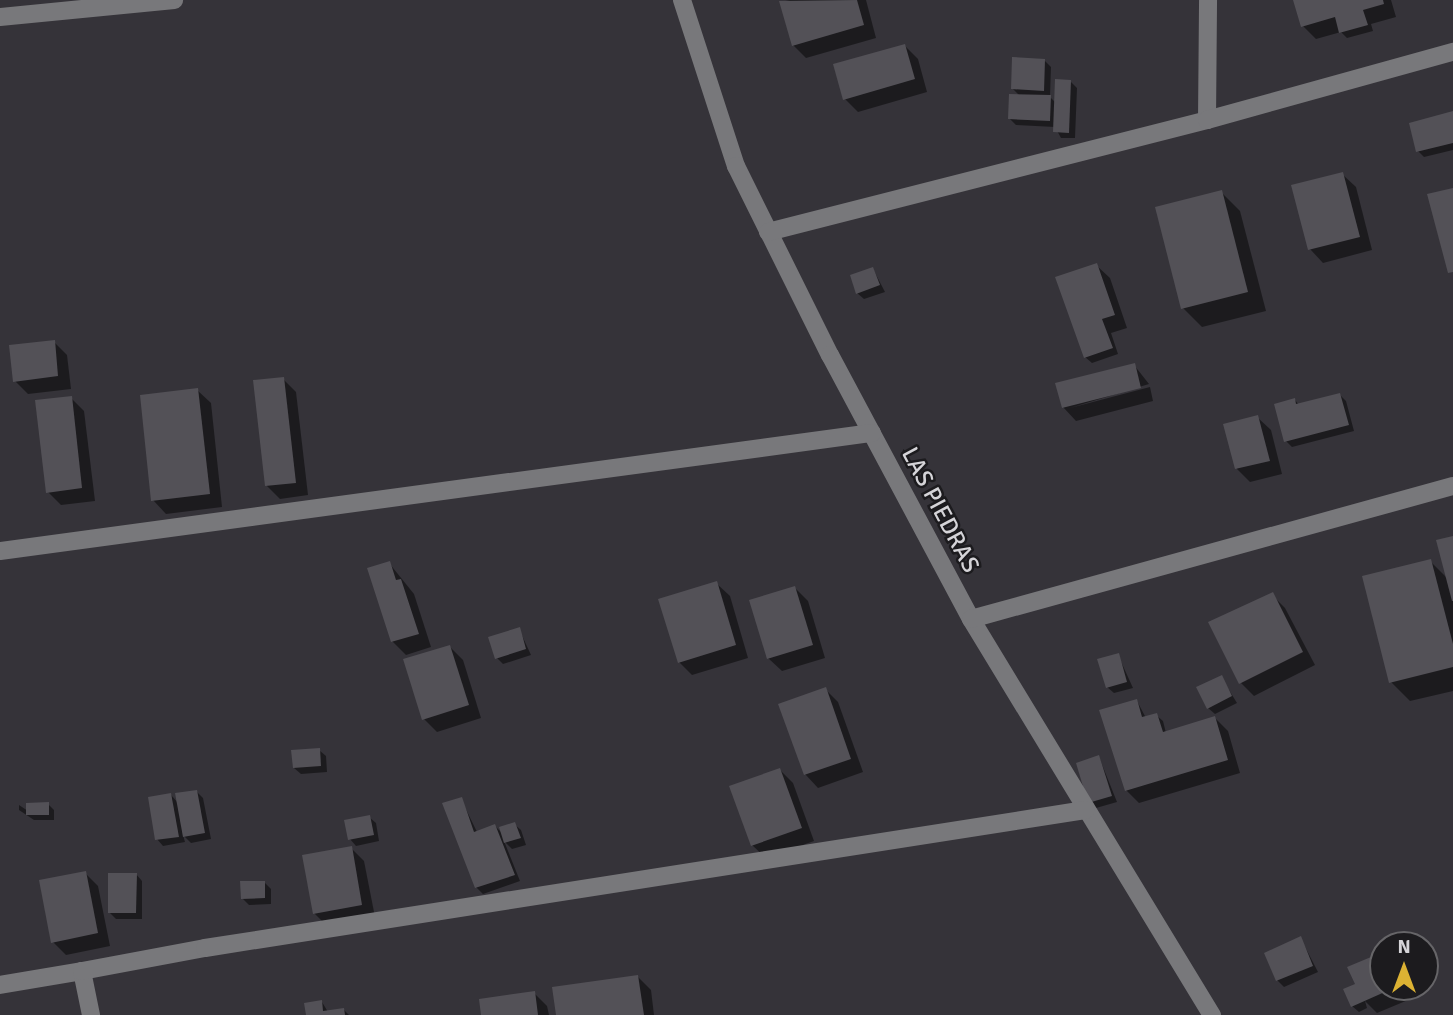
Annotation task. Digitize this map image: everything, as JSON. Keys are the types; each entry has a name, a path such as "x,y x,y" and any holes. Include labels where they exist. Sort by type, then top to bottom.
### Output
{"street":[{"path":"0,17 174,0"},
{"name":"LAS PIEDRAS","path":"682,0 736,166 872,433 971,619 1213,1015"},
{"path":"1207,120 1208,0"},
{"path":"768,232 1207,120 1453,52"},
{"path":"0,551 872,433"},
{"path":"971,619 1453,486"},
{"path":"0,985 205,948 1086,810"},
{"path":"82,971 90,1015"}],"building":[{"path":"857,0 864,25 792,46 779,1"},
{"path":"1293,0 1383,0 1384,4 1363,10 1368,25 1339,33 1335,17 1301,27"},
{"path":"905,44 915,79 843,100 833,64"},
{"path":"1012,57 1045,59 1044,91 1011,89"},
{"path":"1055,79 1071,80 1069,133 1053,132"},
{"path":"1009,94 1051,95 1050,121 1008,119"},
{"path":"1453,111 1453,143 1416,152 1409,123"},
{"path":"1343,172 1360,237 1308,250 1291,185"},
{"path":"1453,188 1453,272 1448,273 1427,194"},
{"path":"1222,190 1248,292 1181,309 1155,207"},
{"path":"1097,263 1115,315 1102,319 1113,348 1084,358 1055,277"},
{"path":"873,267 880,285 856,294 850,275"},
{"path":"55,340 58,376 13,382 9,345"},
{"path":"1135,363 1141,388 1062,408 1055,383"},
{"path":"284,377 296,483 265,486 253,380"},
{"path":"198,388 210,494 151,501 140,395"},
{"path":"1340,393 1349,425 1284,442 1274,404 1295,398 1296,404"},
{"path":"72,396 82,488 46,493 35,400"},
{"path":"1258,415 1270,461 1235,469 1223,424"},
{"path":"1453,536 1453,601 1452,601 1436,540"},
{"path":"1431,559 1453,644 1453,667 1389,683 1362,576"},
{"path":"390,561 396,580 401,579 419,634 391,642 367,568"},
{"path":"717,581 736,645 678,663 658,599"},
{"path":"795,586 813,645 767,659 749,600"},
{"path":"1273,592 1303,652 1239,684 1208,622"},
{"path":"520,627 526,649 495,659 488,637"},
{"path":"450,645 469,705 422,720 403,659"},
{"path":"1119,653 1127,682 1106,688 1097,659"},
{"path":"1222,675 1232,696 1207,709 1196,687"},
{"path":"826,687 851,759 804,775 778,704"},
{"path":"1137,699 1142,717 1157,713 1163,732 1215,716 1228,760 1125,791 1099,710"},
{"path":"320,748 321,766 293,768 291,750"},
{"path":"1099,755 1112,796 1088,803 1076,763"},
{"path":"780,768 802,828 751,846 729,786"},
{"path":"197,790 205,833 183,837 175,793"},
{"path":"171,793 179,837 155,840 148,797"},
{"path":"462,797 474,832 495,824 515,875 475,888 442,803"},
{"path":"49,802 49,815 26,815 26,803"},
{"path":"370,815 374,835 348,840 344,820"},
{"path":"515,822 521,838 504,843 499,827"},
{"path":"352,846 362,905 313,914 302,855"},
{"path":"86,871 98,933 51,943 39,880"},
{"path":"108,873 137,873 136,913 108,913"},
{"path":"240,881 265,881 265,898 241,899"},
{"path":"1301,936 1313,966 1276,981 1264,953"},
{"path":"1369,958 1369,999 1351,1007 1343,989 1355,984 1347,967"},
{"path":"638,975 644,1015 556,1015 552,987"},
{"path":"535,991 538,1015 481,1015 479,999"},
{"path":"322,1000 323,1011 344,1008 345,1015 306,1015 304,1003"}]}
